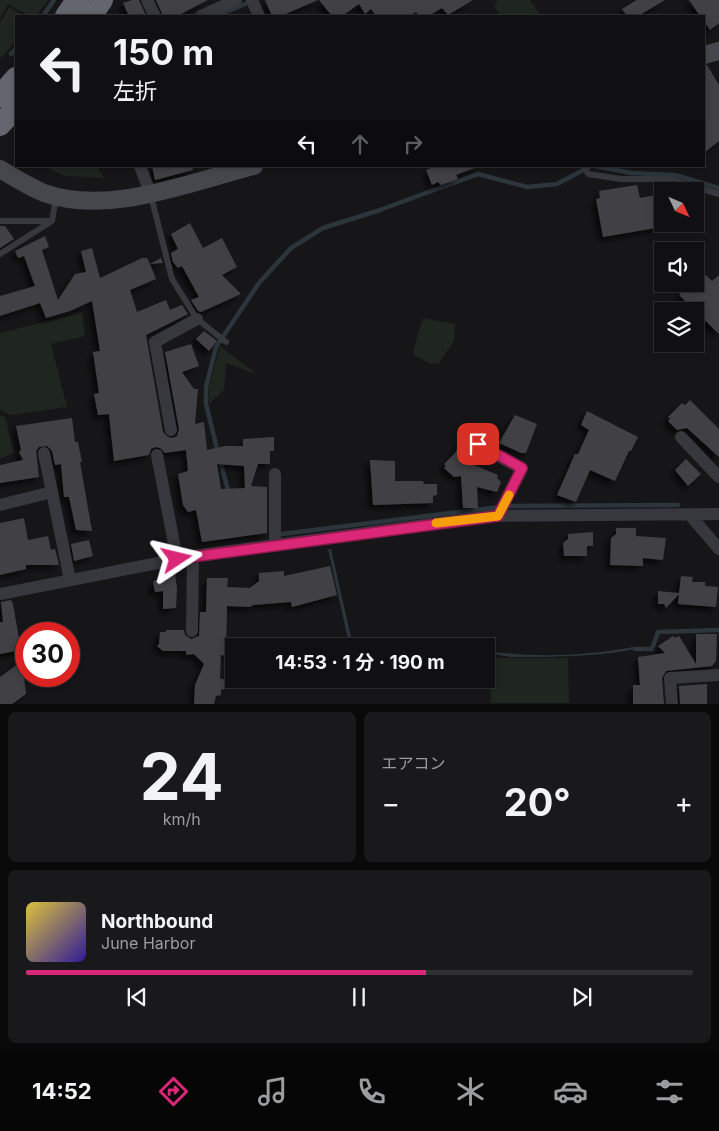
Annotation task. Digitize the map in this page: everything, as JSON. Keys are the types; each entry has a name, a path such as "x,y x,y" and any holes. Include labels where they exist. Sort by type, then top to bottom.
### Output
{"highway":[{"path":"67,15 77,0"},
{"path":"92,15 102,0"},
{"path":"0,96 15,79"},
{"path":"0,125 15,108"}],"street":[{"path":"147,0 154,15"},
{"path":"202,15 215,4 236,0"},
{"path":"252,0 259,15"},
{"path":"705,55 719,51"},
{"path":"140,167 151,195"},
{"path":"0,169 44,192 94,201 151,195 250,167"},
{"path":"171,430 155,342 197,319"},
{"path":"681,436 719,476"},
{"path":"478,444 522,468 498,516"},
{"path":"44,453 70,580"},
{"path":"157,456 177,559"},
{"path":"275,474 275,545"},
{"path":"0,505 52,492"},
{"path":"0,594 193,556 498,516 719,514"},
{"path":"690,515 719,549"},
{"path":"192,631 193,556"},
{"path":"672,704 670,678 719,675"}],"lane":[{"path":"584,167 588,174 621,179 668,179 719,194"},
{"path":"0,254 52,221 56,195"},
{"path":"151,195 172,279 197,319 226,342"},
{"path":"0,221 52,221"}],"shaded area":[{"path":"0,0 48,0 37,15 28,15 8,4 0,19"},
{"path":"498,0 530,0 540,15 500,15 494,6"},
{"path":"9,7 23,15 15,15 15,41 0,59 0,24"},
{"path":"46,167 98,167 104,178 65,176"},
{"path":"82,313 85,336 51,344 67,407 11,415 0,410 0,333"},
{"path":"423,318 455,324 454,341 439,363 431,364 414,355 414,348"},
{"path":"220,346 257,374 226,363 224,390 209,404 209,387"},
{"path":"0,415 5,417 14,453 0,459"},
{"path":"328,549 331,549 351,638 348,638"},
{"path":"633,647 635,649 605,654 574,656 513,657 495,654 495,652 522,655 560,655"},
{"path":"495,658 568,658 569,703 491,703 490,688 495,688"}],"building":[{"path":"139,0 146,15 129,15 123,3"},
{"path":"156,0 208,0 179,15 163,15"},
{"path":"265,0 318,0 283,15 272,15"},
{"path":"319,0 473,0 448,15 442,8 430,15 418,15 416,12 411,15 375,15 371,9 365,14 359,4 343,15 331,15"},
{"path":"637,0 665,0 640,15 626,15 622,9"},
{"path":"689,0 719,0 719,23 710,30 705,22 705,15 699,15"},
{"path":"705,65 707,65 719,85 719,141 705,152"},
{"path":"152,167 192,167 193,170 155,180"},
{"path":"434,167 477,167 456,175 458,179 441,185 438,182 432,185 426,170"},
{"path":"637,185 640,198 654,195 654,228 603,237 596,199 600,198 599,191"},
{"path":"190,223 203,248 222,238 237,267 222,275 241,294 201,312 198,311 191,300 199,297 182,266 178,268 173,262 171,253 178,249 171,234"},
{"path":"0,226 5,226 14,239 0,248"},
{"path":"45,236 49,247 42,250 58,300 75,274 86,272 81,251 92,248 100,278 142,258 147,258 156,279 130,290 137,312 166,300 170,310 182,305 188,314 146,335 163,432 168,437 173,438 177,436 179,429 165,352 191,344 199,366 182,372 194,389 198,389 195,424 204,422 207,450 225,446 243,446 243,439 274,437 274,451 270,451 270,464 258,464 251,486 267,487 267,533 202,542 196,510 188,512 183,505 178,474 188,471 186,450 165,453 156,447 151,449 149,455 114,461 109,414 98,415 94,394 99,393 93,352 100,351 92,301 70,311 46,318 40,303 0,316 0,296 35,286 24,256 18,258 15,251","holes":["217,464 244,466 245,488 221,489"]},
{"path":"161,258 163,263 150,264"},
{"path":"706,275 712,281 719,275 719,334 704,319 704,302 686,302 679,295 682,292 704,292 704,277"},
{"path":"204,331 217,341 209,351 196,339"},
{"path":"690,400 719,429 719,457 687,428 677,430 668,421 670,419 668,417 682,403 685,405"},
{"path":"587,411 638,437 615,481 590,470 576,502 557,495 575,454 578,454 589,430 581,425"},
{"path":"515,415 537,424 526,453 521,453 499,443"},
{"path":"72,418 75,442 78,442 82,462 80,462 92,531 76,530 69,497 64,497 61,464 55,465 52,451 47,446 39,447 36,451 39,477 0,483 0,465 23,460 19,452 21,450 16,426"},
{"path":"462,438 471,442 471,449 464,461 498,475 497,478 501,482 497,492 477,487 478,508 463,508 461,476 454,477 444,468 446,466 444,464 455,453"},
{"path":"686,459 701,474 688,486 675,470"},
{"path":"370,460 395,461 395,481 423,481 424,484 437,484 437,495 433,496 433,503 373,505"},
{"path":"24,518 28,540 48,536 51,550 55,549 59,565 26,565 26,569 0,575 0,523"},
{"path":"616,528 636,528 636,536 666,538 663,560 643,558 643,566 610,565 611,538 616,534"},
{"path":"593,532 593,546 587,546 587,556 564,556 563,543 568,539 568,534"},
{"path":"89,540 93,556 74,561 71,544"},
{"path":"330,566 337,595 292,607 291,602 253,605 250,607 227,606 225,656 221,655 220,678 225,680 224,689 221,690 221,695 216,696 214,704 194,704 195,685 204,664 194,654 186,655 186,651 163,651 157,646 159,644 160,632 184,630 185,635 191,639 199,636 200,612 206,612 207,578 228,578 227,587 250,588 259,581 259,573 284,571 284,576"},
{"path":"175,575 177,588 176,608 163,609 163,591 155,592 153,581"},
{"path":"681,576 693,577 692,582 705,582 705,586 718,587 716,607 678,604 679,594 666,608 664,604 658,604 658,591 679,593"},
{"path":"11,600 16,622 15,651 0,654 0,622 3,622 1,602"},
{"path":"696,634 717,634 716,661 712,666 666,671 662,678 664,704 633,704 633,685 640,685 638,657 665,653 658,646 673,636 675,638 679,636 696,664"},
{"path":"15,666 15,687 25,687 26,694 12,704 0,704 0,677"},
{"path":"707,684 707,704 680,704 679,686"}],"waterway":[{"path":"44,15 54,0"},
{"path":"219,15 252,1"},
{"path":"11,54 15,50"},
{"path":"218,453 206,404 206,387 216,347 259,283 291,248 323,228 377,211 478,174 527,187 557,184 589,167"},
{"path":"600,167 631,173 675,175 719,188"},
{"path":"220,460 229,494"},
{"path":"506,506 678,505"},
{"path":"282,534 499,507"},
{"path":"635,649 652,649 658,632 719,630"}],"slow traffic":[{"path":"436,523 498,516 509,495"}],"route":[{"path":"177,559 498,516 522,468 478,444"}]}
